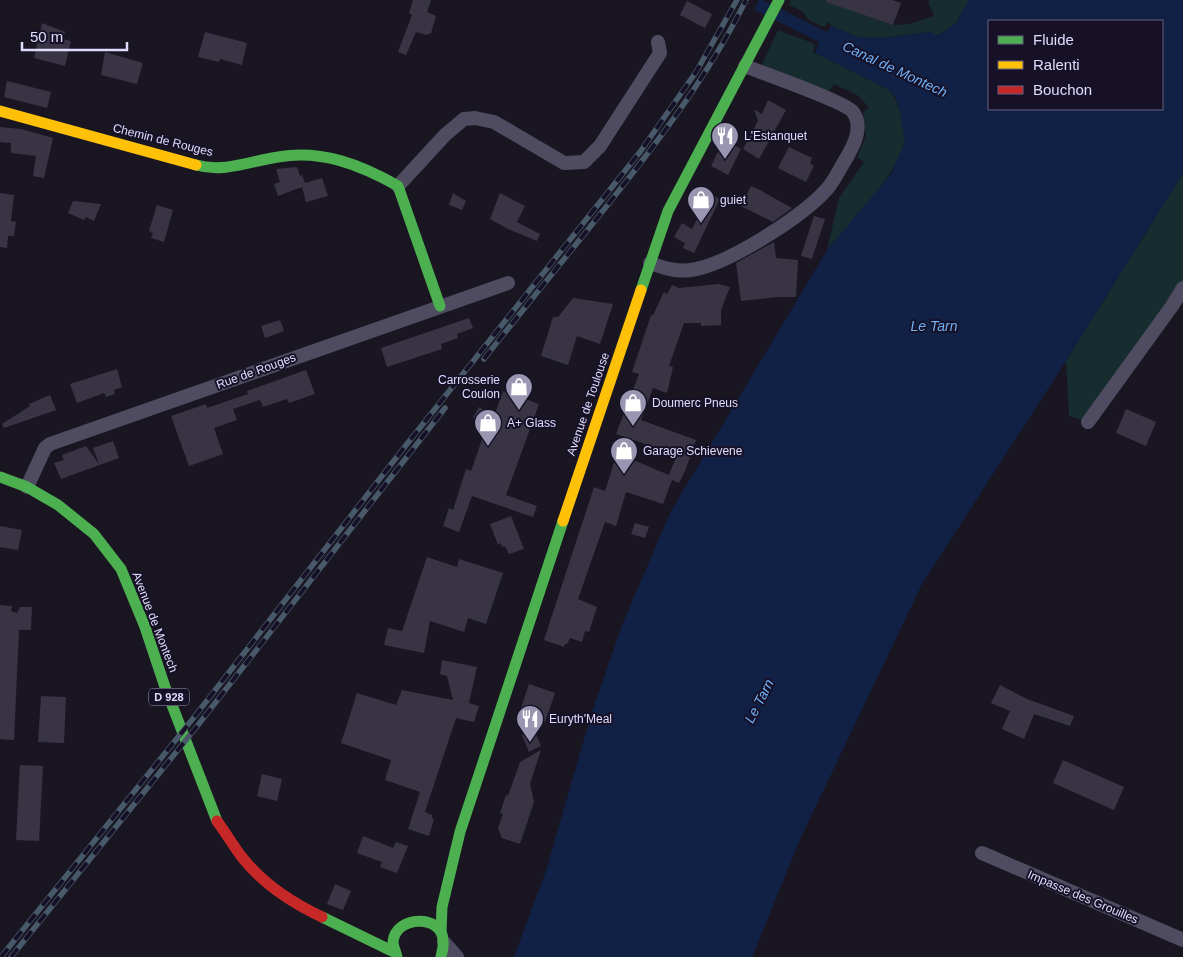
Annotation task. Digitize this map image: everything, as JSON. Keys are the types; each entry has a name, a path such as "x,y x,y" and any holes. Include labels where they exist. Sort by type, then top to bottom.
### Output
{"main road":[{"name":"Avenue de Toulouse","path":"441,957 444,949 442,907 460,832 668,211 779,0"},
{"name":"Chemin de Rouges","path":"0,111 207,168 236,166 283,156 318,155 352,163 398,186"},
{"path":"398,186 440,306"},
{"name":"Avenue de Montech","path":"0,477 27,487 58,505 94,534 121,569 145,627 165,687 213,811 231,843 259,876 280,893 305,909 396,955"},
{"name":"Avenue de Toulouse","path":"436,885 460,832"},
{"path":"416,920 424,908"},
{"path":"388,928 402,926 416,920 430,922 443,937"},
{"name":"Avenue de Montech","path":"334,924 374,929"},
{"path":"396,955 394,938 402,926"}],"street":[{"path":"398,186 445,136 464,119 475,118 494,122 564,163 584,162 600,146 660,53 658,42"},
{"path":"650,263 671,270 692,270 718,263 777,230 804,211 828,189 854,146 858,132 858,121 852,109 812,91 745,66"},
{"name":"Rue de Rouges","path":"27,487 45,448 50,444 508,283"},
{"path":"1088,422 1177,309 1183,288"},
{"name":"Impasse des Grouilles","path":"982,853 1183,940"},
{"path":"443,937 457,957"}],"green space":[{"path":"791,0 847,0 845,8 893,25 909,24 934,16 928,2 930,0 969,0 956,23 937,36 929,32 883,38 858,37 831,26 828,22 824,27 809,20 802,11 789,5"},
{"path":"778,30 815,45 813,54 815,53 889,90 896,101 905,131 904,144 891,172 871,200 827,250 839,198 864,162 857,157 866,136 863,113 869,107 857,95 834,84 827,95 761,67"},
{"path":"1183,173 1183,288 1088,422 1069,416 1066,361"}],"water":[{"name":"Le Tarn","path":"735,0 763,0 827,32 831,26 858,37 883,38 930,32 938,36 956,23 969,0 1183,0 1183,173 1066,361 922,584 802,835 752,957 514,957 546,871 591,715 622,625 671,511 827,250 891,174 905,142 899,107 895,97 889,90 815,53 819,42"}],"pier":[{"path":"733,0 759,0 753,12"}],"building":[{"path":"413,0 431,0 427,12 436,16 431,33 426,35 416,32 406,55 398,52 412,15 409,13"},
{"path":"827,0 892,0 901,3 893,25 826,2"},
{"path":"687,1 712,14 705,28 680,15"},
{"path":"42,23 65,32 63,39 71,41 65,66 34,58"},
{"path":"205,32 247,43 242,65 220,59 219,62 198,57"},
{"path":"105,52 143,63 137,84 101,75"},
{"path":"7,81 51,92 47,108 4,97"},
{"path":"768,100 786,110 759,159 743,149 758,121 754,109 762,114"},
{"path":"0,127 21,129 53,138 44,178 33,176 36,156 11,153 11,143 0,142"},
{"path":"724,139 741,149 728,175 711,166"},
{"path":"789,147 812,158 810,163 814,166 806,182 778,168"},
{"path":"297,167 305,183 322,178 328,196 306,202 302,187 278,196 274,184 280,182 276,169"},
{"path":"751,186 792,208 773,222 741,206"},
{"path":"0,193 14,195 11,221 16,222 14,236 8,236 7,248 0,247"},
{"path":"453,193 466,201 462,210 449,205"},
{"path":"500,193 525,206 517,222 540,234 537,241 490,219"},
{"path":"710,194 720,199 694,253 683,248 685,243 674,237 682,223 692,229"},
{"path":"73,201 101,204 94,221 86,217 84,220 68,213"},
{"path":"157,205 173,210 164,242 151,238 153,233 149,231"},
{"path":"814,216 825,219 812,259 801,256"},
{"path":"774,242 776,258 798,260 796,297 741,301 736,263"},
{"path":"719,284 730,287 721,310 721,325 701,326 701,323 684,323 669,366 673,367 667,393 653,388 641,420 696,440 685,471 679,483 672,480 663,504 626,492 616,526 605,522 578,599 597,607 589,632 585,631 582,642 570,638 564,647 544,640 594,487 605,491 617,453 669,475 677,455 616,434 639,374 632,372 651,315 653,315 664,292 667,294 672,285 679,288"},
{"path":"573,298 613,304 600,344 577,336 568,365 541,356 553,317 558,317"},
{"path":"469,318 473,328 457,334 458,338 441,344 442,349 387,367 381,348"},
{"path":"280,320 284,331 265,338 261,326"},
{"path":"117,369 122,387 114,390 115,394 106,397 104,393 77,403 70,384"},
{"path":"306,370 315,394 289,403 287,399 263,407 260,400 233,409 237,420 214,428 223,454 189,466 171,416 206,404 207,408 248,394 247,391"},
{"path":"503,391 539,404 506,495 537,506 533,517 472,496 459,532 443,526 449,508 453,510 466,469 471,471 487,425 473,417 479,407 494,417"},
{"path":"50,395 56,410 4,428 2,424 30,406 29,404"},
{"path":"1126,409 1156,422 1146,446 1116,433"},
{"path":"113,441 119,458 61,479 54,463 64,460 62,455 86,446 99,464 93,448"},
{"path":"511,516 524,549 509,554 505,546 502,547 501,543 498,545 490,524"},
{"path":"635,523 649,527 645,538 631,534"},
{"path":"0,526 22,530 18,550 0,547"},
{"path":"427,557 457,567 459,559 503,573 486,624 468,618 464,632 430,621 424,653 384,645 388,628 402,631"},
{"path":"0,605 12,606 11,611 17,613 20,607 32,607 31,630 19,630 14,740 0,739"},
{"path":"442,660 477,667 469,703 479,706 474,722 456,718 425,812 432,815 434,819 429,836 408,829 420,792 385,780 391,760 341,743 357,693 396,705 402,690 453,700 447,676 440,674"},
{"path":"529,684 555,693 545,722 519,714"},
{"path":"1000,685 1027,699 1074,716 1070,726 1034,714 1024,739 1002,729 1010,711 991,703"},
{"path":"41,696 66,697 64,743 38,742"},
{"path":"534,730 541,746 529,752 522,735"},
{"path":"541,750 530,784 534,802 520,844 502,838 498,828 503,814 500,813 520,762"},
{"path":"1063,760 1124,787 1114,810 1053,783"},
{"path":"20,765 43,766 39,841 16,840"},
{"path":"262,774 282,779 277,801 257,796"},
{"path":"363,836 393,848 396,842 408,846 397,873 380,867 382,862 357,853"},
{"path":"335,884 351,891 343,910 327,904"}],"railway":[{"path":"1,957 195,716 403,449 640,152 696,72 737,0"},
{"path":"484,359 615,196 676,115 713,59 746,0"},
{"path":"11,957 198,725 445,408"}],"traffic: fast":[{"path":"641,290 668,211 779,0"},
{"path":"196,165 217,168 237,166 278,157 310,155 355,165 398,186 440,306"},
{"path":"0,477 27,487 58,505 94,534 121,569 145,627 165,687 217,821"},
{"path":"441,932 442,907 460,832 563,521"},
{"path":"322,917 394,952"},
{"path":"397,957 393,945 396,933 402,927 419,921 428,922 441,932 443,941 441,957"}],"traffic: slow":[{"path":"0,111 196,165"},
{"path":"563,521 641,290"}],"traffic: jam":[{"path":"217,821 241,856 258,875 289,899 322,917"}],"place":[{"name":"L'Estanquet","path":"725,160"},
{"name":"guiet","path":"701,224"},
{"name":"Carrosserie Coulon","path":"519,411"},
{"name":"Doumerc Pneus","path":"633,427"},
{"name":"A+ Glass","path":"488,447"},
{"name":"Garage Schievene","path":"624,475"},
{"name":"Euryth'Meal","path":"530,743"}],"water label":[{"name":"Canal de Montech","path":"895,69"}]}
